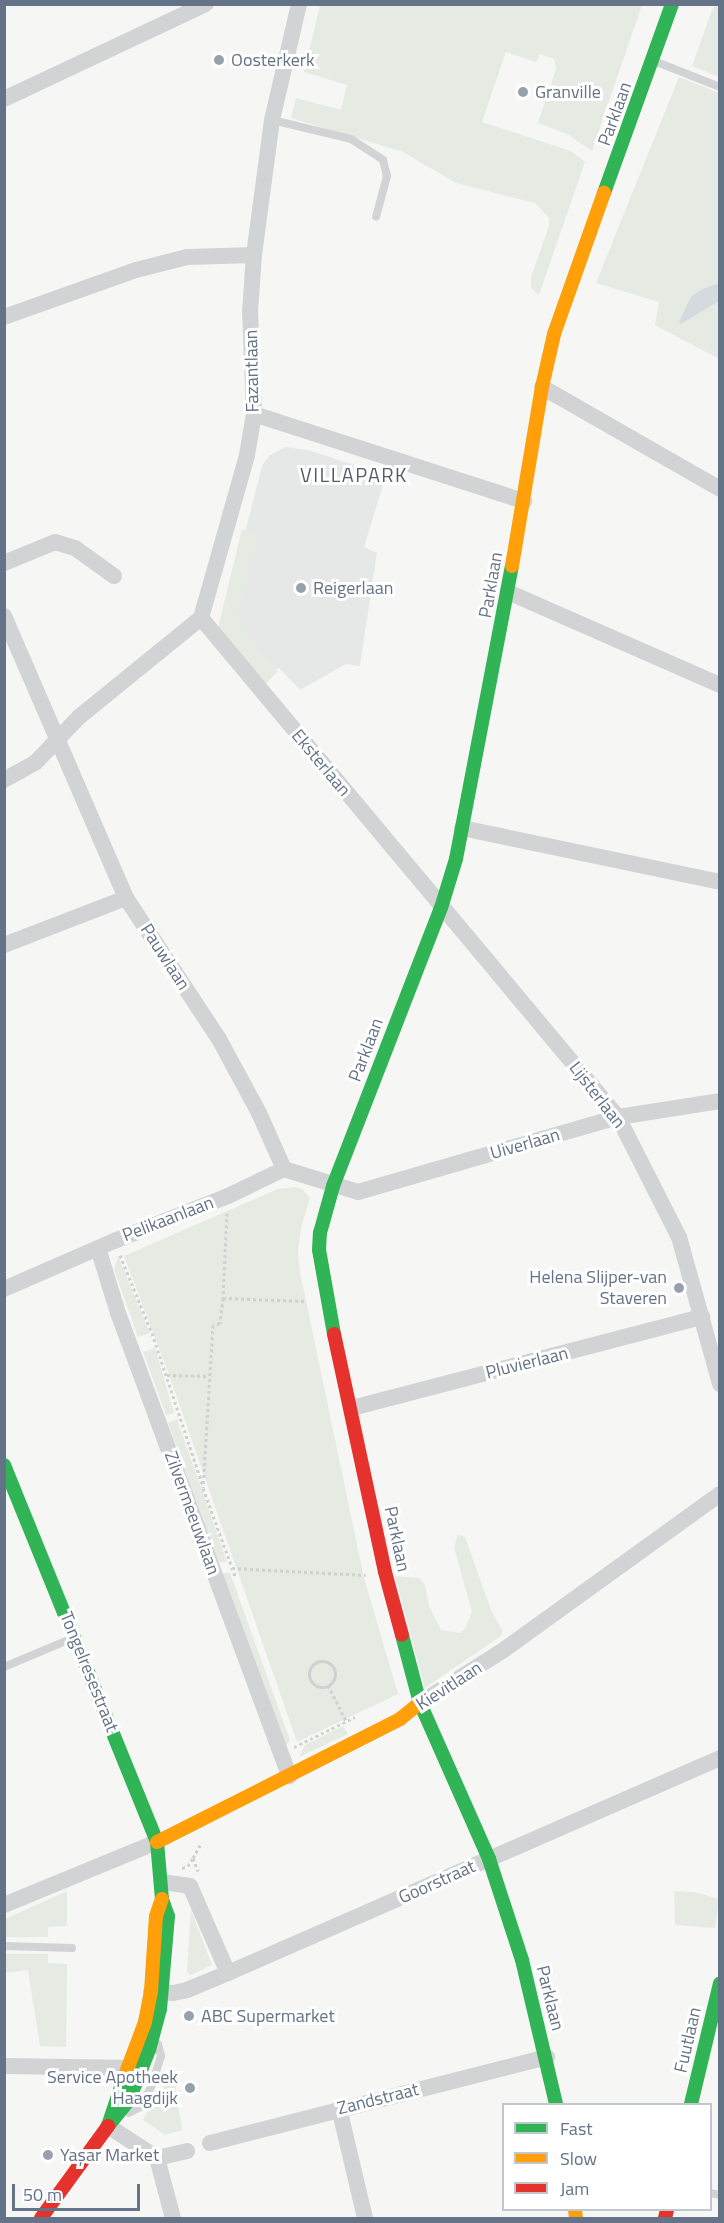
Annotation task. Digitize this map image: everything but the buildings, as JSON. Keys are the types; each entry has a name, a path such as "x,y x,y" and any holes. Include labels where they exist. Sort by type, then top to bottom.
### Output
{"street":[{"path":"4,99 206,4"},
{"name":"Fazantlaan","path":"201,618 247,455 254,414 250,312 254,255 272,120 298,4"},
{"name":"Parklaan","path":"556,2103 547,2057 522,1960 489,1859 420,1704 385,1572 352,1408 320,1269 320,1233 333,1186 441,908 462,828 508,592 554,334 672,4"},
{"path":"4,316 136,270 187,257 254,255"},
{"path":"543,387 720,489"},
{"path":"254,414 524,501"},
{"path":"4,563 55,542 75,548 114,576"},
{"path":"508,592 720,685"},
{"name":"Pauwlaan","path":"4,616 57,740 73,770 126,898 219,1039 259,1113 284,1169"},
{"path":"4,780 35,763 79,717 201,618"},
{"name":"Eksterlaan","path":"201,618 441,908"},
{"path":"462,828 720,882"},
{"path":"4,945 126,898"},
{"name":"Lijsterlaan","path":"441,908 618,1117 679,1237 720,1383"},
{"name":"Uiverlaan","path":"333,1186 358,1192 618,1117 720,1101"},
{"path":"284,1169 333,1186"},
{"name":"Pelikaanlaan","path":"4,1289 114,1241 228,1196 284,1169"},
{"name":"Zilvermeeuwlaan","path":"98,1248 118,1313 289,1776"},
{"name":"Pluvierlaan","path":"352,1408 702,1317"},
{"name":"Tongelresestraat","path":"4,1465 157,1842 162,1882 162,1899 156,1916 157,1992 154,2033 113,2106 108,2126 41,2218"},
{"name":"Kievitlaan","path":"157,1842 400,1719 505,1649 720,1494"},
{"name":"Goorstraat","path":"157,1992 187,1990 228,1973 720,1758"},
{"path":"4,1905 157,1842"},
{"path":"162,1882 190,1886 228,1973"},
{"name":"Fuutlaan","path":"691,2103 720,1983"},
{"name":"Tongelresestraat","path":"136,2068 145,2022 157,1992"},
{"name":"Zandstraat","path":"210,2143 339,2108 547,2057"},
{"path":"4,2066 136,2068"},
{"path":"339,2108 365,2218"},
{"path":"108,2126 157,2158 173,2218"},
{"path":"157,2158 188,2151"}],"lane":[{"path":"653,61 720,87"},
{"path":"272,120 351,139 383,160 387,176 375,217"},
{"path":"4,1666 75,1638"},
{"path":"4,1946 72,1948"},
{"path":"108,2126 140,2107 151,2086 161,2055 154,2033"}],"path":[{"path":"203,1488 213,1325 220,1323 223,1298 228,1196"},
{"path":"114,1241 166,1375 232,1568"},
{"path":"223,1298 308,1301"},
{"path":"166,1375 209,1376"},
{"path":"212,1568 368,1575 385,1572"},
{"path":"323,1661 334,1669 334,1678 328,1685 318,1686 311,1681 309,1674 315,1663 323,1661"},
{"path":"328,1685 357,1742"}],"shaded area":[{"path":"320,5 642,5 592,151 567,134 538,123 556,69 554,59 540,54 536,62 506,52 482,122 571,151 585,162 539,295 531,288 531,277 549,226 549,218 535,203 456,183 403,152 291,118 296,98 341,110 347,85 304,72"},
{"path":"714,5 719,5 719,77 692,66"},
{"path":"679,77 719,93 719,283 702,289 699,311 719,301 719,359 655,325 659,302 596,283"},
{"path":"719,283 719,301 681,324 679,322 691,297 702,289"},
{"name":"Reigerlaan","path":"285,447 308,450 386,475 364,547 377,553 360,666 346,664 300,690 279,668 268,676 222,623 262,466 269,456"},
{"path":"242,529 258,536 238,614 254,644 278,671 264,686 218,628"},
{"path":"295,1187 302,1189 310,1198 301,1228 298,1252 300,1272 364,1578 398,1694 297,1742 167,1369 124,1256 278,1189"},
{"path":"118,1256 150,1333 138,1337 114,1269"},
{"path":"155,1348 174,1413 166,1415 143,1352"},
{"path":"177,1419 227,1562 218,1563 168,1423"},
{"path":"458,1535 465,1537 502,1635 425,1688 395,1576 419,1578 425,1585 429,1606 441,1630 460,1633 465,1629 472,1612 454,1547"},
{"path":"222,1573 230,1573 290,1740 284,1749"},
{"path":"343,1726 348,1734 299,1757 305,1745"},
{"path":"67,1891 67,1926 48,1927 48,1937 5,1937 5,1919"},
{"path":"674,1891 694,1892 719,1899 715,1928 675,1925"},
{"path":"191,1910 212,1965 191,1975 187,1972"},
{"path":"5,1954 48,1954 48,1963 67,1964 66,2047 40,2046 28,1970 5,1973"},
{"path":"167,2080 175,2084 182,2130 165,2135 143,2120 150,2108 153,2108"}],"traffic: fast":[{"path":"604,193 672,4"},
{"path":"334,1334 319,1250 320,1233 333,1186 441,908 456,859 512,566"},
{"path":"4,1465 157,1842 162,1899 168,1916 160,2009 149,2050 129,2100 108,2126 124,2078"},
{"path":"402,1635 420,1703 489,1859 522,1960 556,2103"},
{"path":"691,2103 720,1983"}],"traffic: slow":[{"path":"512,566 542,387 554,334 604,193"},
{"path":"157,1842 400,1719 420,1703"},
{"path":"124,2078 145,2022 151,1991 156,1916 162,1899"},
{"path":"575,2211 576,2218"}],"traffic: jam":[{"path":"334,1334 385,1572 402,1635"},
{"path":"41,2218 108,2126"},
{"path":"665,2218 667,2211"}],"place":[{"name":"Oosterkerk","path":"219,60"},
{"name":"Granville","path":"523,92"},
{"name":"Reigerlaan","path":"301,588"},
{"name":"Helena Slijper-van Staveren","path":"679,1288"},
{"name":"ABC Supermarket","path":"189,2016"},
{"name":"Service Apotheek Haagdijk","path":"190,2088"},
{"name":"Yaşar Market","path":"48,2155"}],"district":[{"name":"VILLAPARK","path":"354,474"}]}
